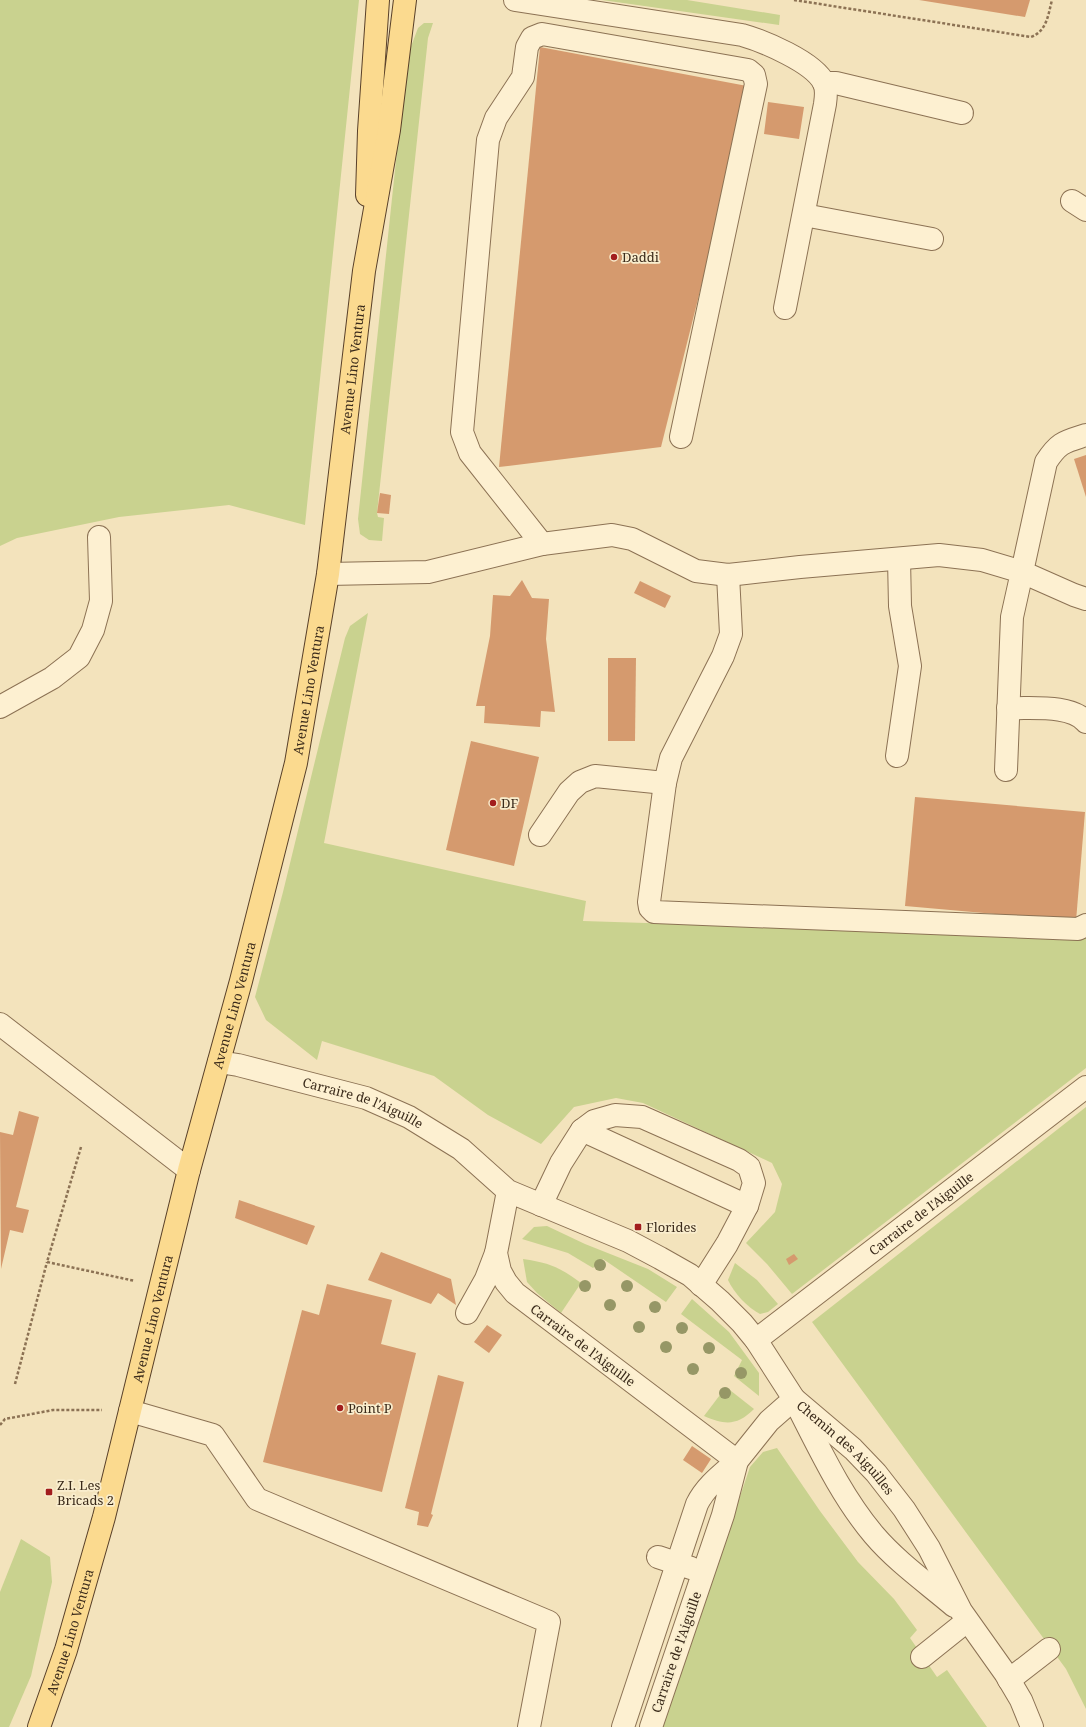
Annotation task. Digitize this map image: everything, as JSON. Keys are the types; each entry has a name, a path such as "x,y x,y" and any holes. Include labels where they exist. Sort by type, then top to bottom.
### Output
{"main road":[{"name":"Avenue Lino Ventura","path":"364,270 368,131 378,0"},
{"name":"Avenue Lino Ventura","path":"39,1727 66,1650 104,1517 190,1170 241,981 296,763 328,574 364,270 389,130 405,0"}],"street":[{"path":"514,0 742,35 773,45 811,68 824,83 826,93 825,104 785,308"},
{"path":"542,544 470,453 462,432 488,140 496,118 523,77 527,47 532,38 542,34 748,70 754,75 756,84 681,437"},
{"path":"824,83 836,83 962,113"},
{"path":"804,215 932,239"},
{"path":"1006,770 1012,617 1046,462 1054,448 1064,442 1086,434"},
{"path":"328,574 428,572 542,544 612,535 632,539 696,571 728,575 939,555 975,559 1022,572 1086,599"},
{"path":"0,707 52,678 79,657 93,630 100,600 99,537"},
{"path":"897,756 910,666 900,606 899,559"},
{"path":"728,575 731,634 723,656 672,758 665,783 649,902 650,908 654,912 1078,929 1086,925"},
{"path":"1008,708 1066,710 1081,716 1086,722"},
{"path":"540,835 569,792 580,782 595,776 665,783"},
{"path":"0,1024 190,1170"},
{"name":"Carraire de l'Aiguille","path":"219,1062 238,1064 366,1098 409,1117 461,1149 508,1191 628,1241 660,1258 690,1276 720,1301 756,1340 794,1398 768,1421 737,1462 703,1492 668,1560 623,1727"},
{"name":"Carraire de l'Aiguille","path":"756,1340 1086,1087"},
{"path":"542,1205 562,1163 582,1130 594,1120 615,1116 642,1117 739,1160 748,1167 754,1183 747,1206 727,1244 701,1285"},
{"path":"582,1130 747,1206"},
{"name":"Carraire de l'Aiguille","path":"508,1191 496,1253 500,1271 506,1282 515,1293 737,1462"},
{"path":"467,1313 486,1279 496,1253"},
{"name":"Chemin des Aiguilles","path":"794,1398 846,1497 874,1536 901,1562 964,1616"},
{"name":"Chemin des Aiguilles","path":"794,1398 853,1449 876,1473 904,1509 929,1548 964,1616 1009,1680 1021,1700 1032,1727"},
{"path":"130,1411 213,1434 257,1499 549,1622 529,1727"},
{"name":"Carraire de l'Aiguille","path":"651,1727 723,1515 737,1462"},
{"path":"668,1560 703,1572"},
{"path":"922,1657 964,1616"},
{"path":"1009,1680 1049,1649"}],"path":[{"path":"794,0 1031,37 1038,34 1045,27 1052,0"},
{"path":"15,1384 47,1262 81,1147"},
{"path":"47,1262 161,1286"},
{"path":"0,1425 5,1419 53,1410 130,1411"}],"green space":[{"path":"0,0 359,0 305,525 229,505 119,517 17,538 0,546"},
{"path":"602,0 687,0 780,15 779,25"},
{"path":"424,23 433,23 428,38 377,513 378,517 384,518 382,541 369,540 360,534 358,519 407,57 418,28"},
{"path":"368,613 324,843 586,901 583,921 1086,937 1086,1068 792,1294 767,1264 746,1243 775,1212 782,1184 772,1163 643,1103 616,1098 574,1107 541,1144 488,1115 434,1076 322,1041 317,1060 266,1020 255,997 283,892 345,638 350,626"},
{"path":"1086,1107 1086,1709 1066,1669 812,1322"},
{"path":"547,1226 585,1244 648,1269 677,1287 666,1302 603,1259 593,1268 568,1253 522,1239 534,1227"},
{"path":"523,1259 554,1266 581,1283 561,1313 537,1293 527,1282"},
{"path":"735,1263 757,1280 778,1304 768,1312 760,1314 746,1304 728,1280"},
{"path":"692,1299 729,1332 759,1373 759,1396 734,1376 742,1360 681,1314"},
{"path":"726,1387 754,1409 742,1419 730,1422 718,1421 704,1416"},
{"path":"777,1448 820,1511 858,1562 894,1599 917,1630 910,1638 937,1677 947,1670 987,1727 662,1727 750,1467 763,1452"},
{"path":"21,1539 50,1557 52,1582 31,1676 9,1727 0,1727 0,1592"}],"building":[{"path":"919,0 1030,0 1025,17"},
{"name":"Daddi","path":"540,47 747,86 737,143 661,447 499,467"},
{"path":"768,102 804,107 799,139 764,134"},
{"path":"1086,455 1086,497 1074,459"},
{"path":"380,493 391,495 389,514 377,513"},
{"path":"522,580 532,598 549,599 546,639 555,712 541,711 540,727 484,723 485,706 476,706 490,636 493,595 510,596"},
{"path":"640,581 671,596 665,608 634,593"},
{"path":"608,658 636,658 635,741 608,741"},
{"name":"DF","path":"471,741 539,757 514,866 446,850"},
{"path":"915,797 1085,812 1076,921 905,906"},
{"path":"19,1111 39,1117 16,1207 29,1210 23,1233 10,1230 1,1269 0,1132 13,1135"},
{"path":"239,1200 315,1226 307,1245 235,1218"},
{"path":"381,1252 451,1279 456,1305 438,1293 431,1304 368,1280"},
{"path":"794,1254 798,1259 789,1265 786,1259"},
{"name":"Point P","path":"327,1284 392,1300 381,1344 416,1353 382,1492 263,1462 302,1310 319,1315"},
{"path":"487,1325 502,1335 489,1353 474,1342"},
{"path":"438,1375 464,1382 431,1514 433,1515 428,1527 417,1525 419,1512 405,1508"},
{"path":"692,1446 711,1459 702,1473 683,1460"}],"place":[{"name":"Daddi","path":"614,257"},
{"name":"DF","path":"493,803"},
{"name":"Florides","path":"638,1227"},
{"name":"Point P","path":"340,1408"},
{"name":"Z.I. Les Bricads 2","path":"49,1492"}]}
